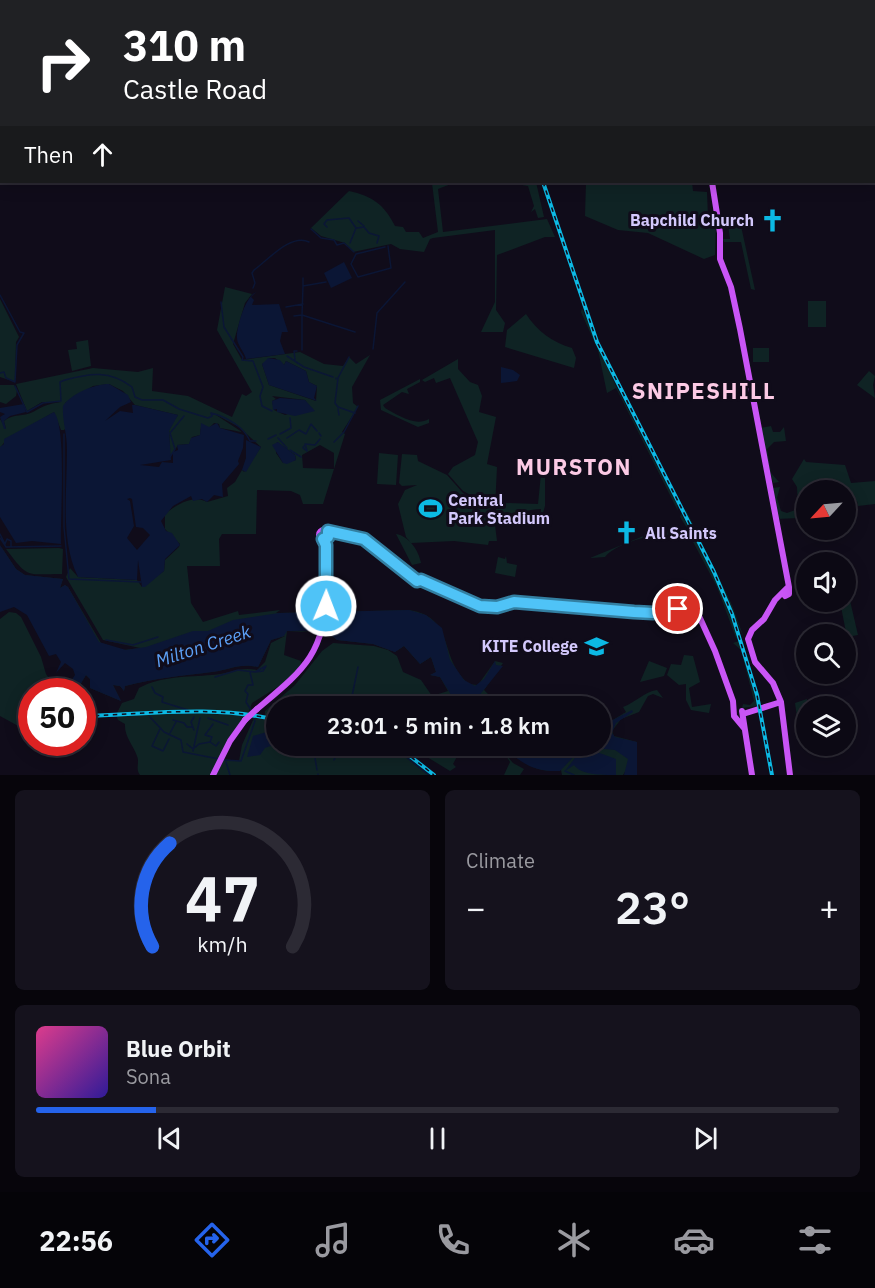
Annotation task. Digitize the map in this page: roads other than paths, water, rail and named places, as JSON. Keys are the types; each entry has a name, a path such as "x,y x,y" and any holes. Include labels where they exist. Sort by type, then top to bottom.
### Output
{"main road":[{"path":"712,183 718,213 720,259 730,284 740,329 786,591 764,619 752,630 748,639 755,662 773,683 782,702 790,775"},
{"path":"213,775 230,741 245,720 298,675 312,654 321,633 326,606 326,538 337,534 364,539 395,566 463,600 489,607 514,602 653,613 691,605 698,609 733,701 741,713 752,775"},
{"path":"741,713 782,702"}],"water":[{"path":"344,262 352,278 331,288 324,273"},
{"path":"256,292 251,297 254,300 252,305 279,304 288,332 282,332 280,341 285,354 246,359 238,343 237,334 242,314 248,300 252,295"},
{"path":"268,358 280,360 284,365 286,361 306,371 309,382 317,386 314,398 317,401 269,385 262,364"},
{"path":"501,367 513,370 520,375 517,381 501,383"},
{"path":"109,384 128,395 131,402 120,407 105,421 120,411 133,413 132,405 178,415 169,431 171,460 140,465 159,467 162,462 173,463 173,452 178,450 177,445 189,444 191,438 200,435 201,423 209,427 217,423 220,428 244,435 239,464 222,484 223,497 214,495 207,502 202,499 193,501 191,496 173,506 161,521 166,531 172,533 180,545 165,559 164,571 145,587 142,587 138,560 137,580 78,577 72,562 66,516 67,443 63,406 77,394","holes":["127,499 132,499 136,527 143,528 150,535 137,550 127,538 134,526 130,501"]},
{"path":"280,398 305,400 315,411 295,416 277,412 277,409 273,410 272,401"},
{"path":"24,404 26,412 10,416 4,421 6,429 4,429 0,417 5,414 0,412 0,408"},
{"path":"54,412 58,421 62,453 61,544 32,541 16,543 0,517 0,447 4,444 4,439"},
{"path":"246,440 261,447 246,472 242,470 246,458"},
{"path":"278,442 295,455 296,460 287,464 283,463 272,445"},
{"name":"Milton Creek","path":"0,545 16,569 25,575 63,579 60,588 65,585 68,587 99,642 126,650 146,647 193,631 208,631 233,620 279,613 409,610 426,615 442,628 450,660 464,680 475,686 484,679 495,661 496,665 503,666 479,696 452,696 440,677 430,675 436,672 431,657 420,664 404,646 395,652 373,644 337,640 325,630 287,631 284,636 271,640 258,667 239,666 148,681 125,686 124,691 120,686 113,685 121,701 96,691 96,678 89,678 86,675 84,678 73,678 75,675 73,669 65,663 56,673 61,662 56,654 49,656 27,615 14,607 0,612"},
{"path":"632,710 633,712 616,723 612,733 615,737 637,742 637,775 624,775 628,759 611,750 611,721"},
{"path":"266,732 266,748 260,755 247,757 253,736"},
{"path":"574,756 560,771 535,768 515,757"},
{"path":"576,756 608,756 616,759 616,775 586,773 574,765 565,771"}],"waterway":[{"path":"327,227 324,224 327,220 349,218 356,228 350,243"},
{"path":"358,221 364,226"},
{"path":"357,228 364,227 369,233 379,236 377,243"},
{"path":"311,229 321,238 334,240 337,245 344,243 354,252"},
{"path":"253,288 255,283 252,273 273,254 295,241 309,242"},
{"path":"385,247 356,254 351,264 358,277 391,268 388,246"},
{"path":"303,278 303,286 326,282"},
{"path":"373,349 377,313 405,282"},
{"path":"303,286 302,315 355,332"},
{"path":"0,295 20,332 24,333 17,345 15,382 6,378 4,372 0,373"},
{"path":"221,302 224,327 243,357 242,360 253,361 263,387 260,396 262,406 272,411"},
{"path":"286,307 303,304"},
{"path":"294,316 302,315 302,350"},
{"path":"295,360 294,351 297,351"},
{"path":"287,356 304,367 333,377"},
{"path":"349,357 338,378 335,403 338,407 355,413"},
{"path":"15,386 27,412 43,403 61,401 60,382 83,376 108,375 132,387 135,397 142,400 163,400 179,409 208,418 212,416 211,413 217,415 239,427 250,441 256,441"},
{"path":"334,442 344,432 358,406"},
{"path":"338,409 339,415"},
{"path":"170,457 175,449 170,433 184,416"},
{"path":"280,434 291,428 290,418"},
{"path":"287,438 299,430 306,434 311,424 317,431"},
{"path":"64,434 64,527 69,579 141,582"},
{"path":"268,439 276,435"},
{"path":"278,438 287,448"},
{"path":"304,446 303,448 307,451 305,444 315,445 320,439"},
{"path":"290,450 301,457"},
{"path":"0,534 5,544 7,539 11,541 11,546"},
{"path":"0,538 6,547 61,546"},
{"path":"106,640 133,645 158,637"},
{"path":"215,677 238,670 255,672 266,666 263,671 255,672"},
{"path":"352,696 358,667"},
{"path":"250,672 253,685 248,685 245,691 248,694 246,702 251,710"},
{"path":"152,687 155,693 163,697 162,702 188,710"},
{"path":"150,717 164,732 181,740 183,752 219,759"},
{"path":"194,717 191,722 194,730"},
{"path":"224,760 241,761 255,721 253,717"},
{"path":"193,751 200,718"},
{"path":"208,718 228,725"},
{"path":"261,718 266,719"},
{"path":"173,720 184,723 187,727 193,727"},
{"path":"170,733 176,722"},
{"path":"210,742 212,737 205,735 213,724"},
{"path":"160,729 152,746 163,751 169,739"},
{"path":"187,744 193,749 199,744 210,742 216,746 219,742"},
{"path":"315,756 317,770"},
{"path":"334,760 336,756"},
{"path":"405,756 429,775"},
{"path":"226,762 230,775"},
{"path":"565,771 574,775"}],"railway":[{"path":"543,183 597,342 714,572 732,614 757,695 772,775"},
{"path":"96,715 206,712 266,718"},
{"path":"410,756 434,775"}],"place":[{"name":"Bapchild Church","path":"772,220"},
{"name":"Central Park Stadium","path":"430,509"},
{"name":"All Saints","path":"627,533"},
{"name":"KITE College","path":"596,646"}],"district":[{"name":"SNIPESHILL","path":"704,390"},
{"name":"MURSTON","path":"574,466"}]}
